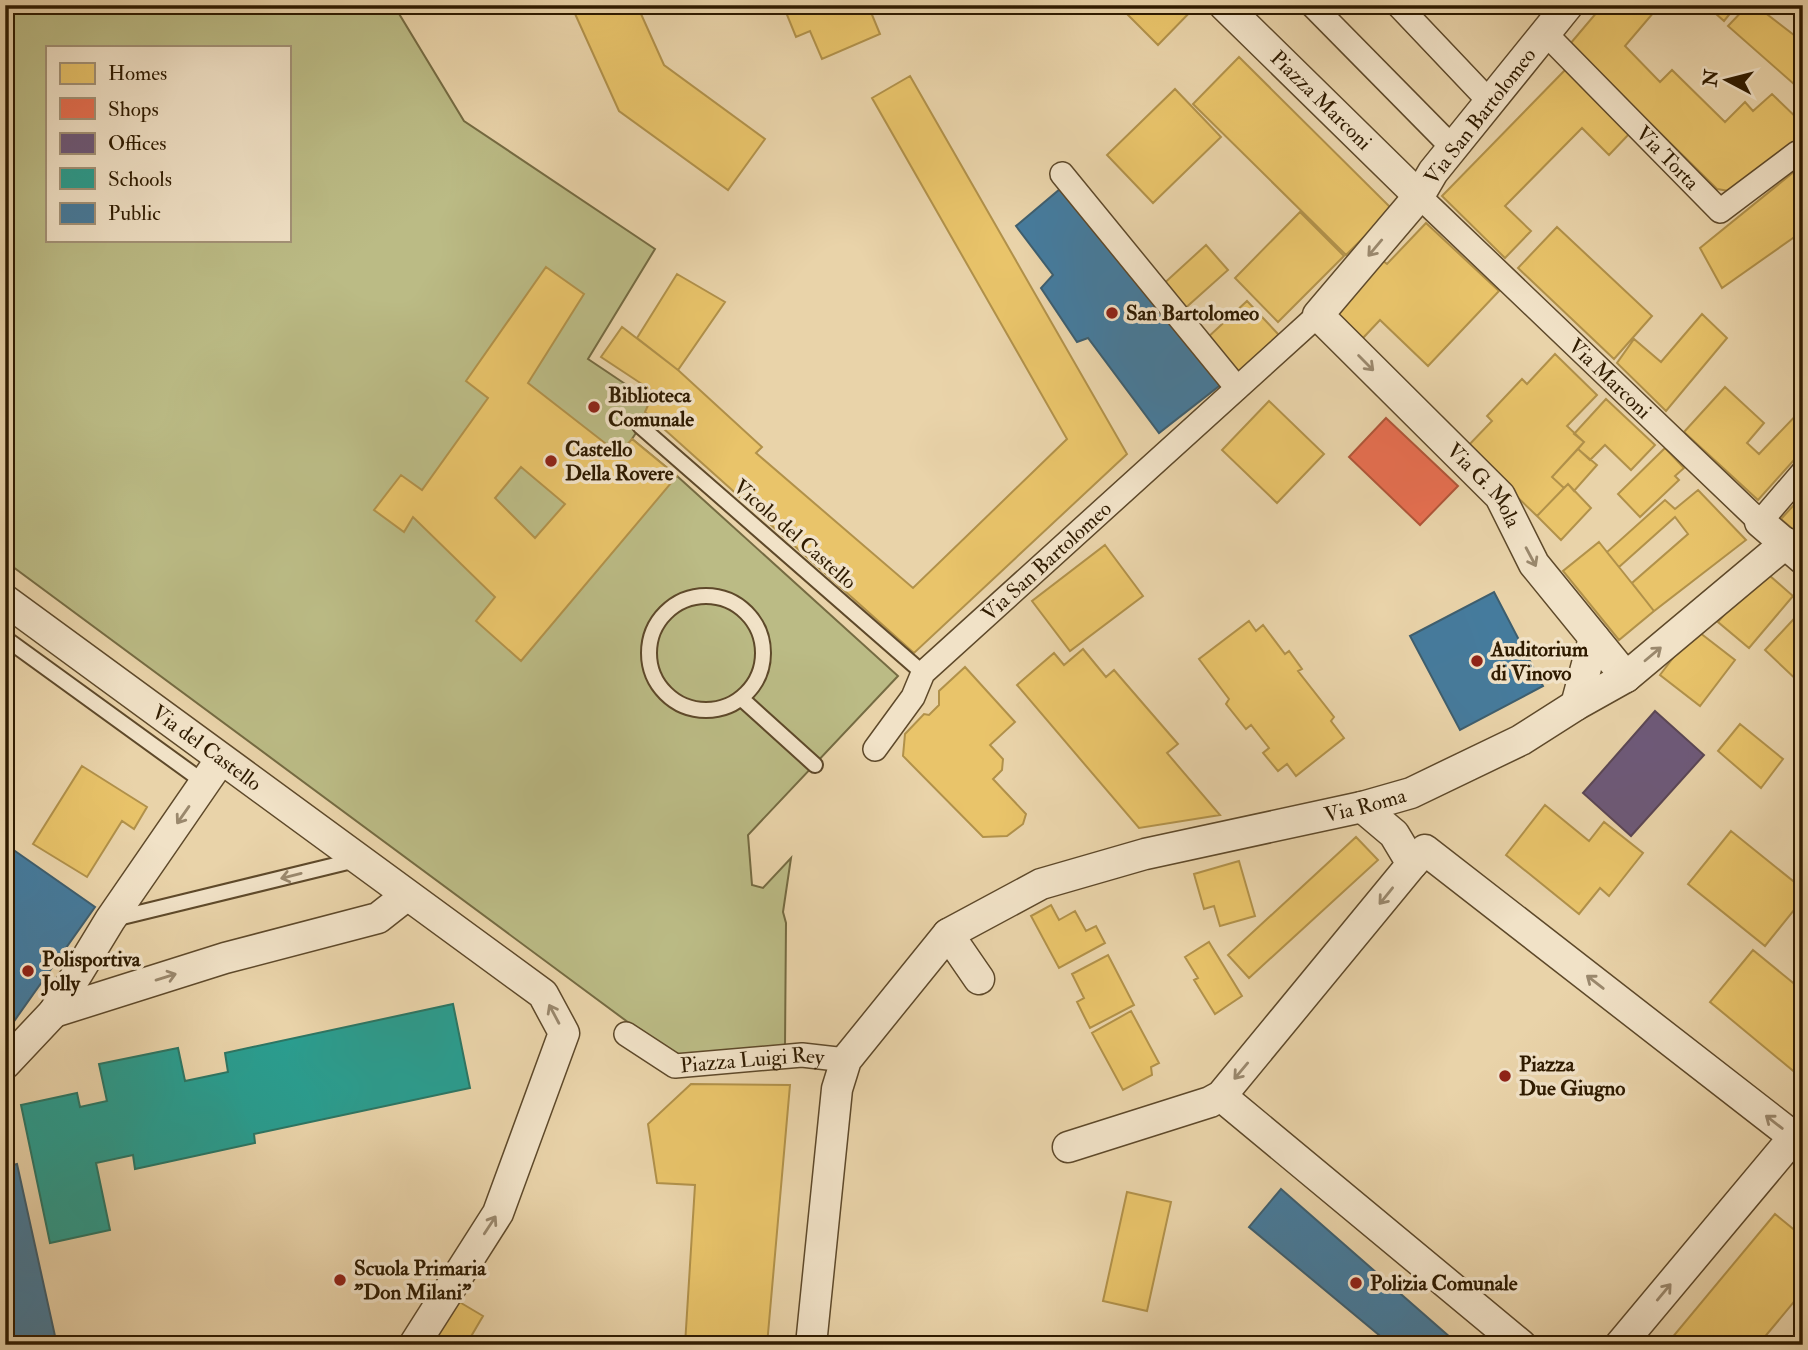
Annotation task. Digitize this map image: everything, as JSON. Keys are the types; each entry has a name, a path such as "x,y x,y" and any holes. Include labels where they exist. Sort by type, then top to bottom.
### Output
{"street":[{"name":"Piazza Marconi","path":"1224,5 1419,196"},
{"path":"1312,5 1452,148"},
{"path":"1398,5 1490,102"},
{"name":"Via San Bartolomeo","path":"875,749 913,697 923,673 1318,315 1419,196 1433,172 1568,5"},
{"name":"Via Torta","path":"1545,33 1720,211 1797,153 1803,152"},
{"path":"1062,174 1237,388"},
{"name":"Via Marconi","path":"1419,196 1760,522 1795,551"},
{"name":"Via G. Mola","path":"1318,315 1500,496 1534,564 1626,677"},
{"path":"1760,522 1803,472"},
{"name":"Via Roma","path":"846,1060 909,980 945,927 1041,884 1145,854 1362,807 1411,793 1521,740 1626,677 1795,551"},
{"name":"Via del Castello","path":"5,600 213,771 357,860 543,994 564,1033 498,1213 414,1345"},
{"path":"1576,705 1594,638"},
{"path":"5,1064 54,1012 110,920 213,771"},
{"path":"1411,793 1408,818 1418,857"},
{"path":"1362,807 1418,857 1794,1137 1620,1345"},
{"path":"1068,1147 1210,1102 1221,1096 1418,857"},
{"path":"54,1012 225,958 378,918 406,896"},
{"path":"945,927 979,979"},
{"name":"Piazza Luigi Rey","path":"626,1034 675,1066 802,1055 846,1060"},
{"path":"811,1345 837,1089 846,1060"},
{"path":"1221,1096 1521,1345"}],"lane":[{"name":"Vicolo del Castello","path":"640,426 923,673"},
{"path":"700,596 719,596 735,603 750,615 760,631 764,649 762,668 755,685 742,699 715,710 686,708 669,698 656,683 649,665 649,645 655,626 667,611 682,601 700,596"},
{"path":"5,638 213,771"},
{"path":"742,699 815,765"},
{"path":"110,920 357,860"}],"green space":[{"path":"5,5 400,5 398,12 464,121 655,249 588,359 655,404 632,439 677,476 898,676 748,835 752,885 763,888 791,858 783,912 786,923 785,1046 675,1057 5,561"}],"building: Homes":[{"path":"571,5 637,5 664,65 765,139 728,190 619,111"},
{"path":"783,5 868,5 880,34 822,59 810,31 796,37"},
{"path":"1118,5 1197,5 1158,45"},
{"path":"1603,5 1660,5 1625,46 1660,82 1672,70 1725,122 1745,102 1753,111 1772,94 1803,124 1803,135 1735,192 1717,189 1570,44"},
{"path":"1706,5 1737,5 1724,21"},
{"path":"1748,5 1755,5 1803,42 1803,92 1728,26"},
{"path":"1239,57 1392,209 1346,255 1193,104"},
{"path":"1567,68 1631,132 1609,155 1582,128 1505,206 1531,231 1505,258 1442,196"},
{"path":"910,76 1127,454 914,653 645,412 654,392 601,357 622,327 678,370 762,447 756,453 913,588 1067,439 872,98"},
{"path":"1175,89 1221,137 1153,203 1107,155"},
{"path":"1795,171 1803,188 1803,231 1722,288 1700,248"},
{"path":"1300,212 1344,256 1278,322 1235,278"},
{"path":"1426,223 1499,291 1428,366 1380,320 1363,338 1334,310 1382,260 1387,264"},
{"path":"1557,227 1652,316 1614,359 1518,268"},
{"path":"1206,245 1228,270 1182,311 1160,287"},
{"name":"Castello Della Rovere","path":"546,267 584,294 528,383 619,454 632,439 677,476 521,661 476,621 495,597 413,517 404,532 374,510 401,475 422,490 488,398 466,381","holes":["521,467 565,504 535,538 495,498"]},
{"path":"677,274 725,302 678,370 637,338"},
{"path":"1247,301 1279,335 1238,373 1206,339"},
{"path":"1702,314 1727,338 1666,411 1617,363 1634,339 1661,362"},
{"path":"1555,354 1597,395 1567,426 1584,442 1552,477 1564,488 1537,516 1466,448 1492,421 1487,416 1522,379 1527,384"},
{"path":"1725,387 1764,423 1747,443 1759,454 1803,408 1803,450 1758,500 1684,432"},
{"path":"1606,399 1655,445 1631,470 1605,445 1590,460 1578,449 1584,442 1574,434"},
{"path":"1269,401 1324,454 1277,503 1222,450"},
{"path":"1665,448 1684,468 1675,476 1679,480 1640,517 1618,494"},
{"path":"1578,449 1597,465 1574,491 1568,484 1564,488 1552,477"},
{"path":"1568,484 1591,508 1561,540 1537,516"},
{"path":"1698,490 1746,540 1654,611 1632,583 1688,534 1675,517 1619,567 1607,552 1665,500 1675,509"},
{"path":"1803,495 1803,538 1781,519"},
{"path":"1599,542 1654,611 1619,640 1563,571"},
{"path":"1105,545 1143,596 1070,651 1032,601"},
{"path":"1762,569 1793,596 1749,648 1718,622"},
{"path":"1803,609 1803,686 1765,650"},
{"path":"1249,621 1256,631 1263,625 1285,654 1289,651 1302,669 1298,671 1334,717 1331,721 1344,738 1296,776 1287,764 1278,771 1263,753 1269,748 1251,725 1246,729 1226,704 1229,699 1199,659"},
{"path":"1695,629 1735,660 1700,706 1660,675"},
{"path":"1083,649 1106,677 1114,670 1178,744 1167,753 1220,815 1139,828 1017,685 1054,653 1064,665"},
{"path":"965,667 1015,722 990,745 1003,759 1002,770 993,779 1026,814 1023,824 1007,836 983,837 903,756 905,734 924,714 929,715 939,705 939,691"},
{"path":"1740,724 1783,759 1761,788 1718,751"},
{"path":"82,766 147,807 134,829 122,821 87,877 33,844"},
{"path":"1545,805 1589,841 1604,822 1643,853 1609,896 1600,888 1579,914 1506,855"},
{"path":"1731,831 1803,889 1803,899 1765,946 1688,884"},
{"path":"1356,837 1378,860 1249,978 1228,955"},
{"path":"1239,861 1255,916 1220,926 1214,906 1204,909 1194,874"},
{"path":"1051,905 1059,920 1075,911 1086,931 1096,926 1105,943 1059,968 1031,916"},
{"path":"1209,942 1242,996 1215,1014 1194,980 1198,978 1185,957"},
{"path":"1753,950 1803,991 1803,1079 1710,1002"},
{"path":"1108,955 1134,1005 1090,1028 1077,1002 1084,998 1072,974"},
{"path":"1131,1011 1159,1063 1151,1067 1152,1075 1123,1090 1092,1033"},
{"path":"691,1084 790,1085 767,1345 685,1345 695,1185 657,1183 648,1124"},
{"path":"1127,1192 1171,1202 1147,1311 1103,1301"},
{"path":"1775,1214 1803,1237 1803,1291 1758,1345 1666,1345"},
{"path":"451,1297 483,1316 466,1345 422,1345"}],"building: Shops":[{"path":"1386,418 1458,486 1420,525 1349,457"}],"building: Offices":[{"path":"1655,711 1704,755 1631,836 1583,793"}],"building: Schools":[{"path":"453,1004 470,1088 254,1134 255,1143 135,1169 133,1155 96,1163 110,1230 50,1243 21,1105 77,1093 80,1107 107,1101 99,1064 178,1048 185,1081 228,1072 225,1053"}],"building: Public":[{"name":"San Bartolomeo","path":"1060,189 1223,383 1159,433 1088,338 1077,342 1041,288 1053,275 1016,226"},
{"name":"Auditorium di Vinovo","path":"1494,592 1543,686 1460,730 1410,636"},
{"name":"Polisportiva Jolly","path":"5,844 95,907 5,1034"},
{"path":"17,1164 57,1345 5,1345 5,1167"},
{"path":"1281,1189 1459,1345 1391,1345 1249,1227"}],"place":[{"name":"San Bartolomeo","path":"1112,313"},
{"name":"Biblioteca Comunale","path":"594,407"},
{"name":"Castello Della Rovere","path":"551,461"},
{"name":"Auditorium di Vinovo","path":"1477,661"},
{"name":"Polisportiva Jolly","path":"28,971"},
{"name":"Piazza Due Giugno","path":"1505,1076"},
{"name":"Scuola Primaria \"Don Milani\"","path":"340,1280"},
{"name":"Polizia Comunale","path":"1356,1283"}]}
